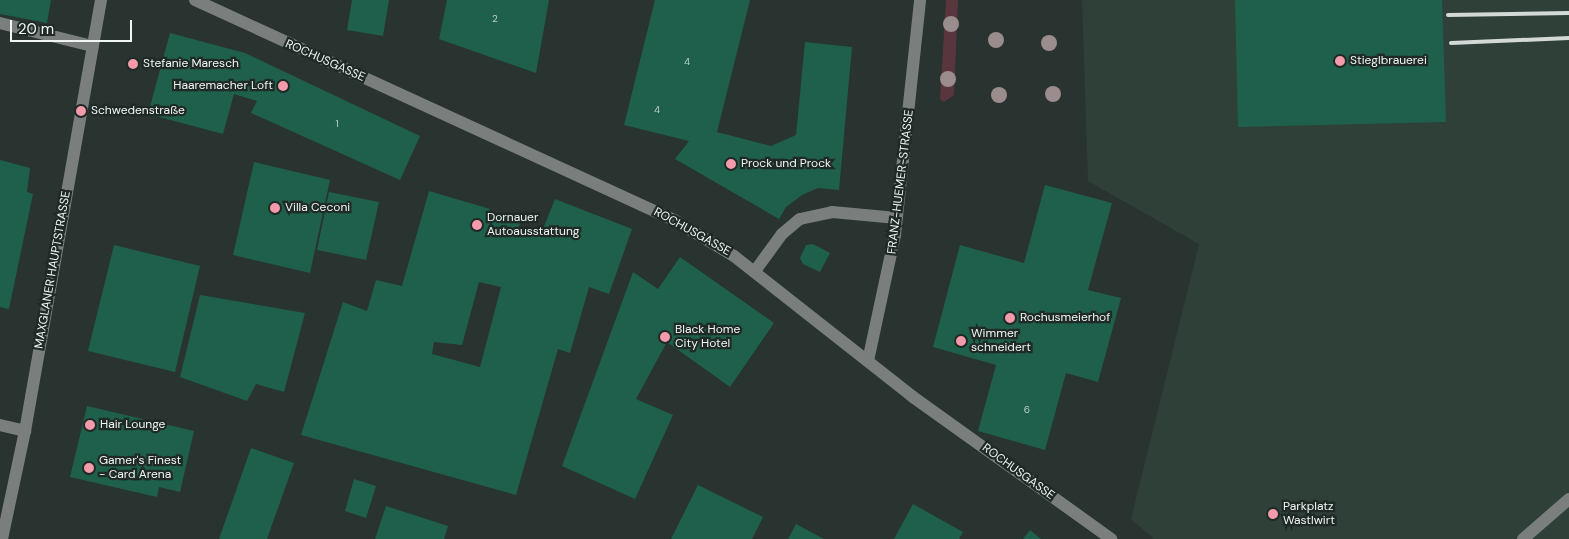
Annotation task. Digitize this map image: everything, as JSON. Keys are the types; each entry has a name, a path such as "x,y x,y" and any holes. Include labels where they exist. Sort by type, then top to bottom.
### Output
{"street":[{"name":"MAXGLANER HAUPTSTRASSE","path":"2,539 25,431 101,0"},
{"name":"ROCHUSGASSE","path":"195,0 674,220 755,271 868,362 1111,539"},
{"name":"FRANZ-HUEMER-STRASSE","path":"868,362 883,304 897,218 920,0"},
{"path":"0,23 92,46"},
{"path":"755,271 782,234 800,219 832,212 897,218"},
{"path":"0,425 25,431"},
{"path":"1523,539 1569,499"}],"shaded area":[{"path":"946,0 958,0 954,95 944,102 940,99"},
{"path":"1082,0 1569,0 1569,539 1154,539 1131,519 1199,244 1088,181"}],"building":[{"path":"0,0 51,0 47,23 0,14"},
{"path":"352,0 389,0 383,36 347,30"},
{"path":"447,0 549,0 536,73 439,39"},
{"path":"655,0 750,0 717,132 771,146 796,135 805,42 852,47 839,190 818,188 802,195 786,207 779,219 675,159 689,141 624,125"},
{"name":"Stieglbrauerei","path":"1235,0 1442,0 1446,122 1238,127"},
{"path":"170,33 245,53 420,136 400,180 251,113 257,101 234,94 223,134 148,114"},
{"path":"0,160 30,168 27,192 33,194 9,309 0,307"},
{"path":"254,162 330,180 310,273 233,255"},
{"name":"Rochusmeierhof","path":"1045,185 1112,203 1088,290 1121,298 1098,382 1066,373 1045,450 978,431 996,365 933,347 960,245 1024,263"},
{"path":"429,191 490,209 488,214 520,223 518,230 541,234 555,199 632,229 609,294 589,287 570,353 558,349 516,495 301,435 343,302 367,311 376,280 402,286","holes":["479,282 501,287 480,367 432,354 434,342 462,345"]},
{"path":"329,192 379,202 366,260 317,250"},
{"path":"813,244 830,253 820,272 803,264 800,258 806,245"},
{"path":"114,245 200,266 175,372 88,351"},
{"path":"680,257 774,323 730,387 667,342 636,399 673,415 635,499 562,466 633,272 658,289"},
{"path":"200,295 305,313 284,392 256,384 247,401 180,377"},
{"path":"87,406 194,431 180,492 159,487 157,497 70,477"},
{"path":"251,448 294,463 267,539 219,539"},
{"path":"354,479 376,486 366,518 345,511"},
{"path":"698,485 763,517 752,539 671,539"},
{"path":"913,504 963,532 959,539 894,539"},
{"path":"386,506 448,526 444,539 375,539"},
{"path":"796,524 824,539 788,539"},
{"path":"1030,530 1041,539 1023,539"}],"railway":[{"path":"1448,15 1569,13"},
{"path":"1451,43 1569,38"}],"place":[{"name":"Stieglbrauerei","path":"1340,61"},
{"name":"Stefanie Maresch","path":"133,64"},
{"name":"Haaremacher Loft","path":"283,86"},
{"name":"Schwedenstraße","path":"81,111"},
{"name":"Prock und Prock","path":"731,164"},
{"name":"Villa Ceconi","path":"275,208"},
{"name":"Dornauer Autoausstattung","path":"477,225"},
{"name":"Rochusmeierhof","path":"1010,318"},
{"name":"Black Home City Hotel","path":"665,337"},
{"name":"Wimmer schneidert","path":"961,341"},
{"name":"Hair Lounge","path":"90,425"},
{"name":"Gamer's Finest - Card Arena","path":"89,468"},
{"name":"Parkplatz Wastlwirt","path":"1273,514"}]}
